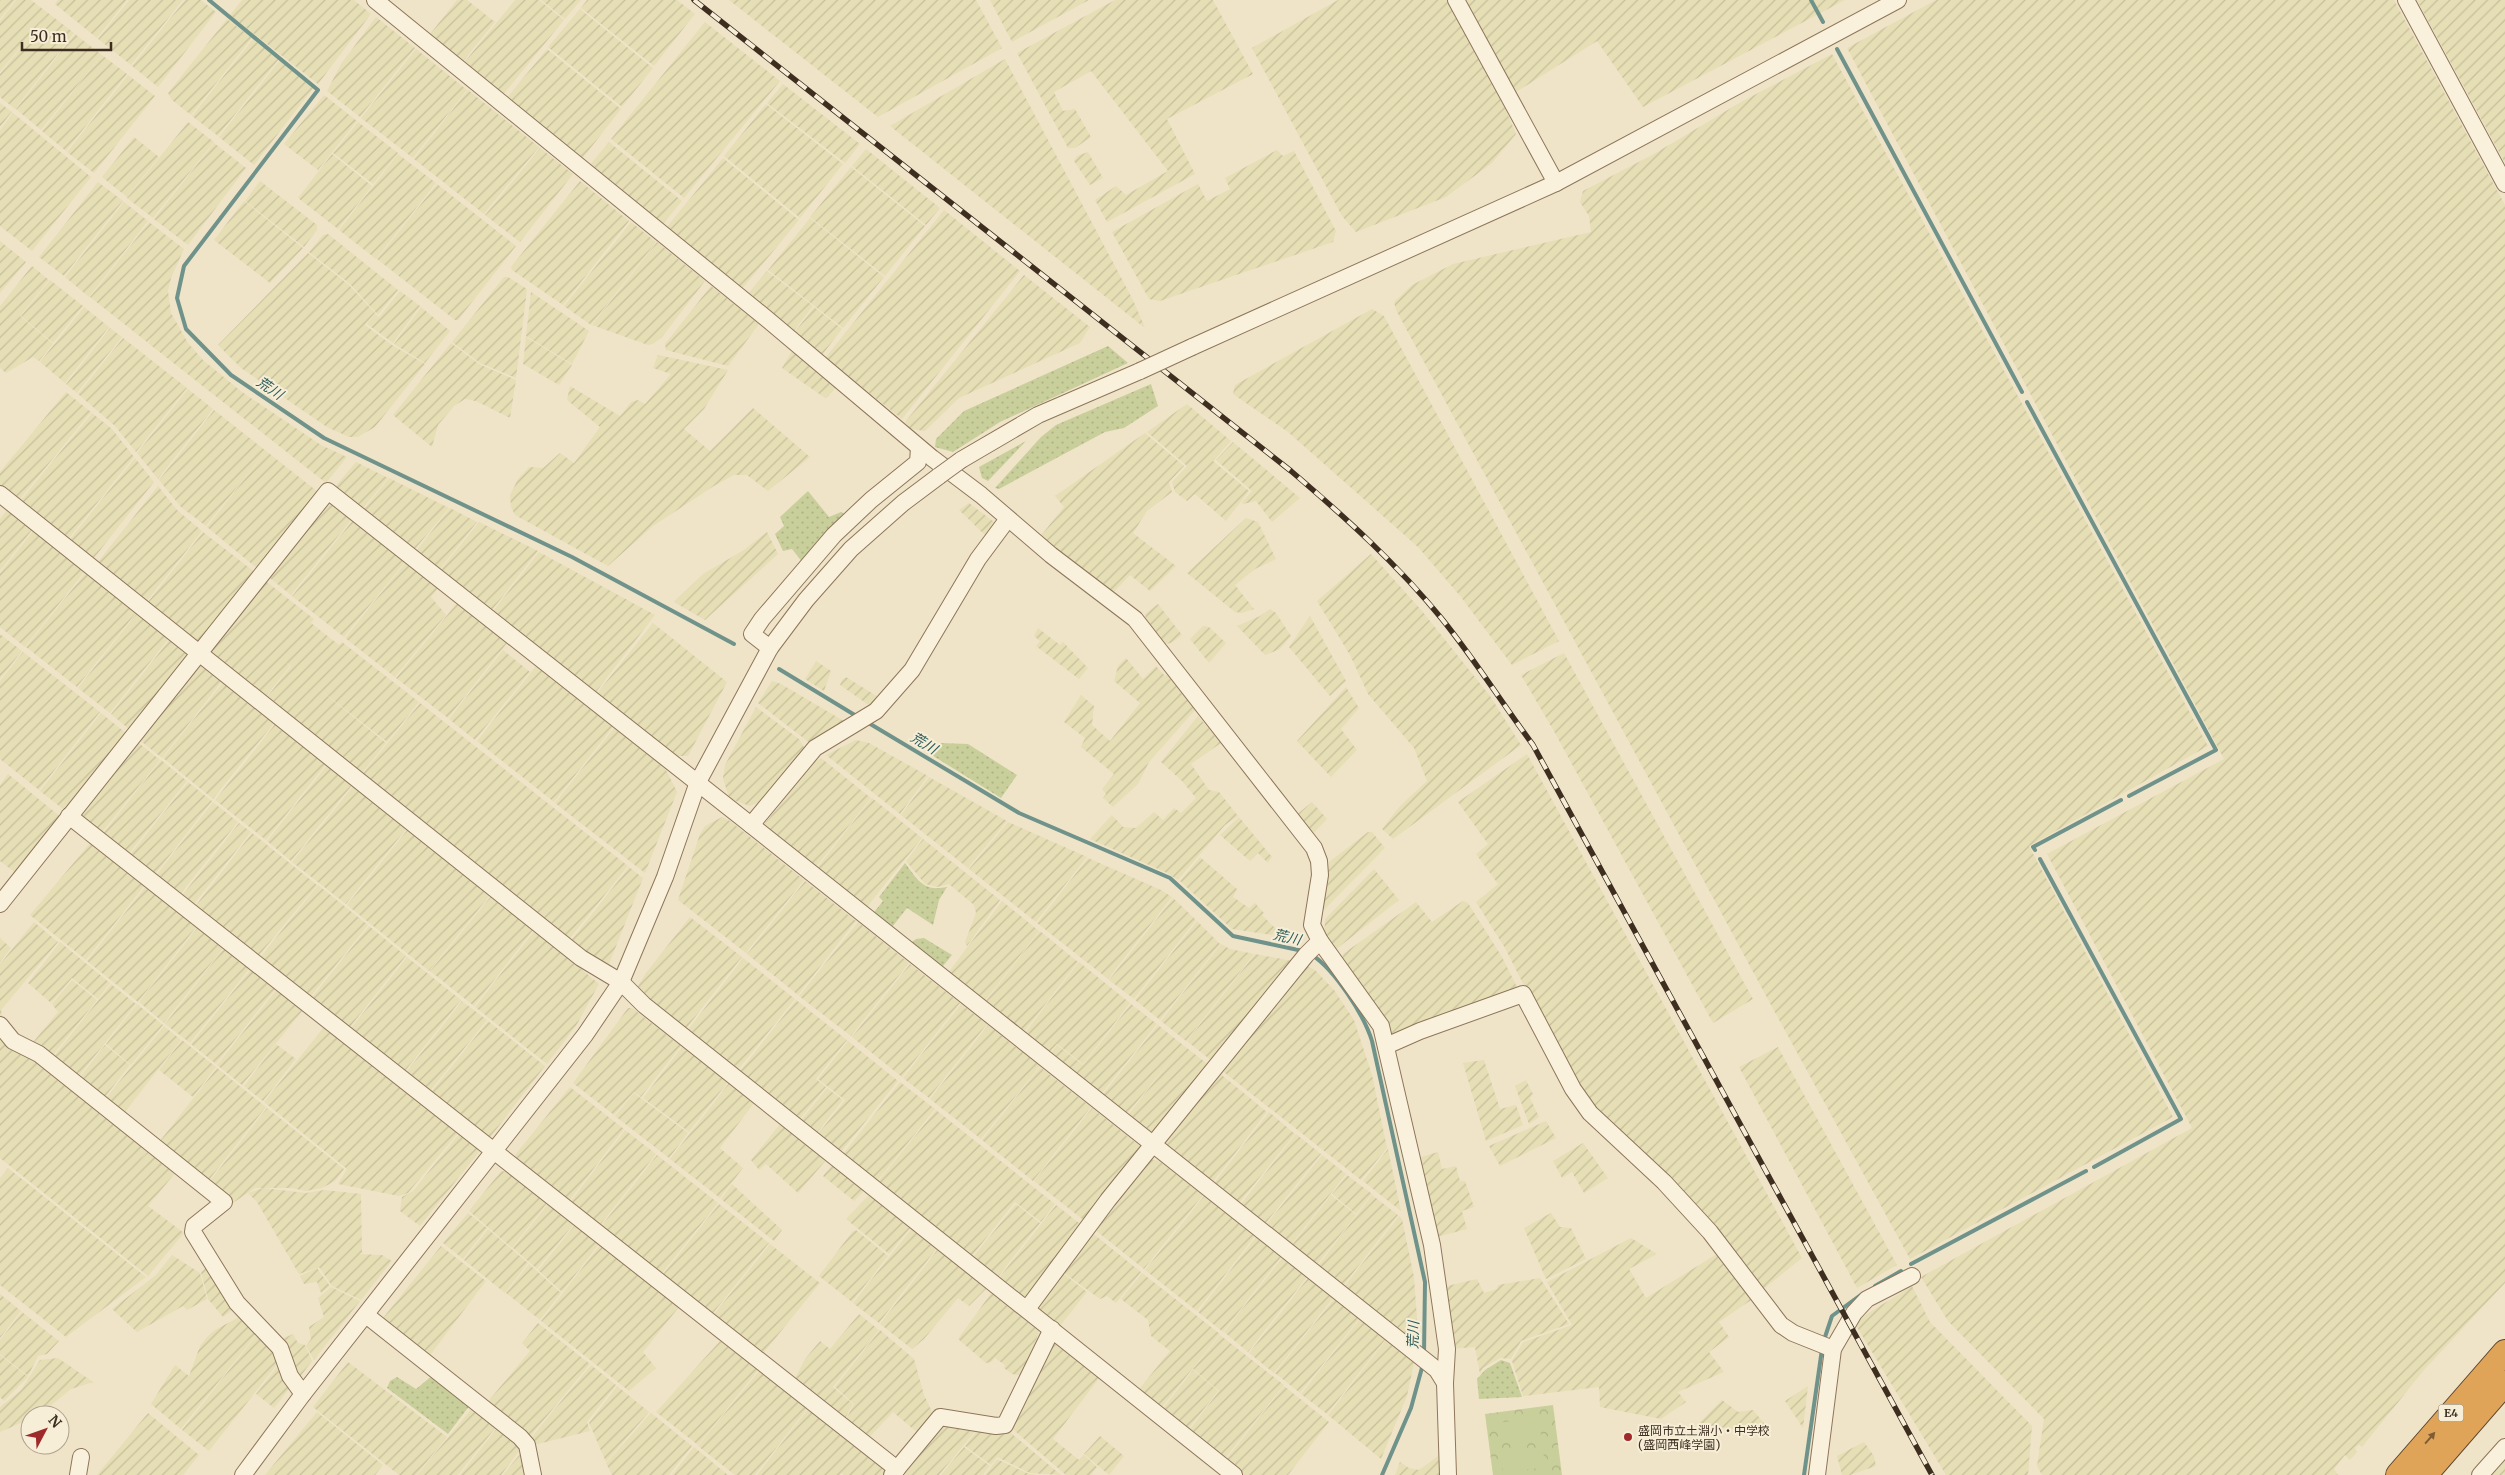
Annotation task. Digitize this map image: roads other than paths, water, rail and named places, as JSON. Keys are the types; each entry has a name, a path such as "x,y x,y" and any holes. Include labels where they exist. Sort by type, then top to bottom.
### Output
{"highway":[{"name":"E4","path":"2398,1475 2505,1352"},
{"name":"E4","path":"2425,1475 2505,1383"}],"street":[{"path":"375,0 767,319 919,448 981,495 1007,520 1135,619 1310,843 1319,861 1320,868 1312,925 1313,948 1381,1026 1436,1267 1447,1349 1445,1383 1448,1475"},
{"path":"1456,0 1556,183"},
{"path":"243,1475 303,1394 585,1035 621,982 662,885 698,782 770,648 806,600 851,549 903,503 961,460 1038,415 1140,371 1556,183 1898,0"},
{"path":"2406,0 2505,184"},
{"path":"770,648 752,634 762,618 834,535 871,500 918,462 919,448"},
{"path":"0,904 328,491 698,782 1437,1370 1445,1383"},
{"path":"0,494 581,958 621,982 652,1011 1234,1475"},
{"path":"751,825 815,748 867,718 912,670 978,559 1007,520"},
{"path":"69,816 495,1152 895,1472 940,1417 996,1426 1005,1425 1052,1329"},
{"path":"1027,1309 1108,1200 1313,948"},
{"path":"1386,1046 1420,1031 1523,994 1572,1089 1590,1113 1664,1182 1710,1232 1781,1325 1792,1333 1826,1346"},
{"path":"0,1024 13,1041 39,1054 224,1202 194,1226 193,1232 237,1303 280,1348 290,1376 303,1394"},
{"path":"1816,1475 1826,1346 1867,1299 1912,1276"},
{"path":"366,1315 520,1437 527,1445 533,1475"},
{"path":"2481,1475 2505,1447"},
{"path":"78,1475 81,1457"}],"waterway":[{"name":"荒川","path":"209,0 318,90 184,266 177,298 186,329 231,375 324,438 572,557 734,644"},
{"path":"1811,0 1823,22"},
{"path":"1837,49 2022,392"},
{"path":"2027,402 2216,750 2129,796"},
{"name":"荒川","path":"779,669 858,717"},
{"name":"荒川","path":"867,722 1019,813 1170,878 1233,936 1303,951"},
{"path":"2035,850 2033,847 2121,800"},
{"path":"2040,859 2181,1119 2094,1167"},
{"name":"荒川","path":"1312,955 1330,971 1348,994 1356,1006 1372,1041 1425,1282 1424,1354"},
{"path":"1911,1264 2086,1171"},
{"path":"1875,1286 1901,1271"},
{"path":"1824,1340 1832,1316 1862,1294"},
{"path":"1804,1475 1822,1349"},
{"name":"荒川","path":"1382,1475 1411,1408 1423,1364"}],"railway":[{"path":"694,0 1291,471 1370,542 1407,579 1442,619 1533,745 1932,1475"}],"place":[{"name":"盛岡市立土淵小・中学校 (盛岡西峰学園)","path":"1628,1437"}]}
